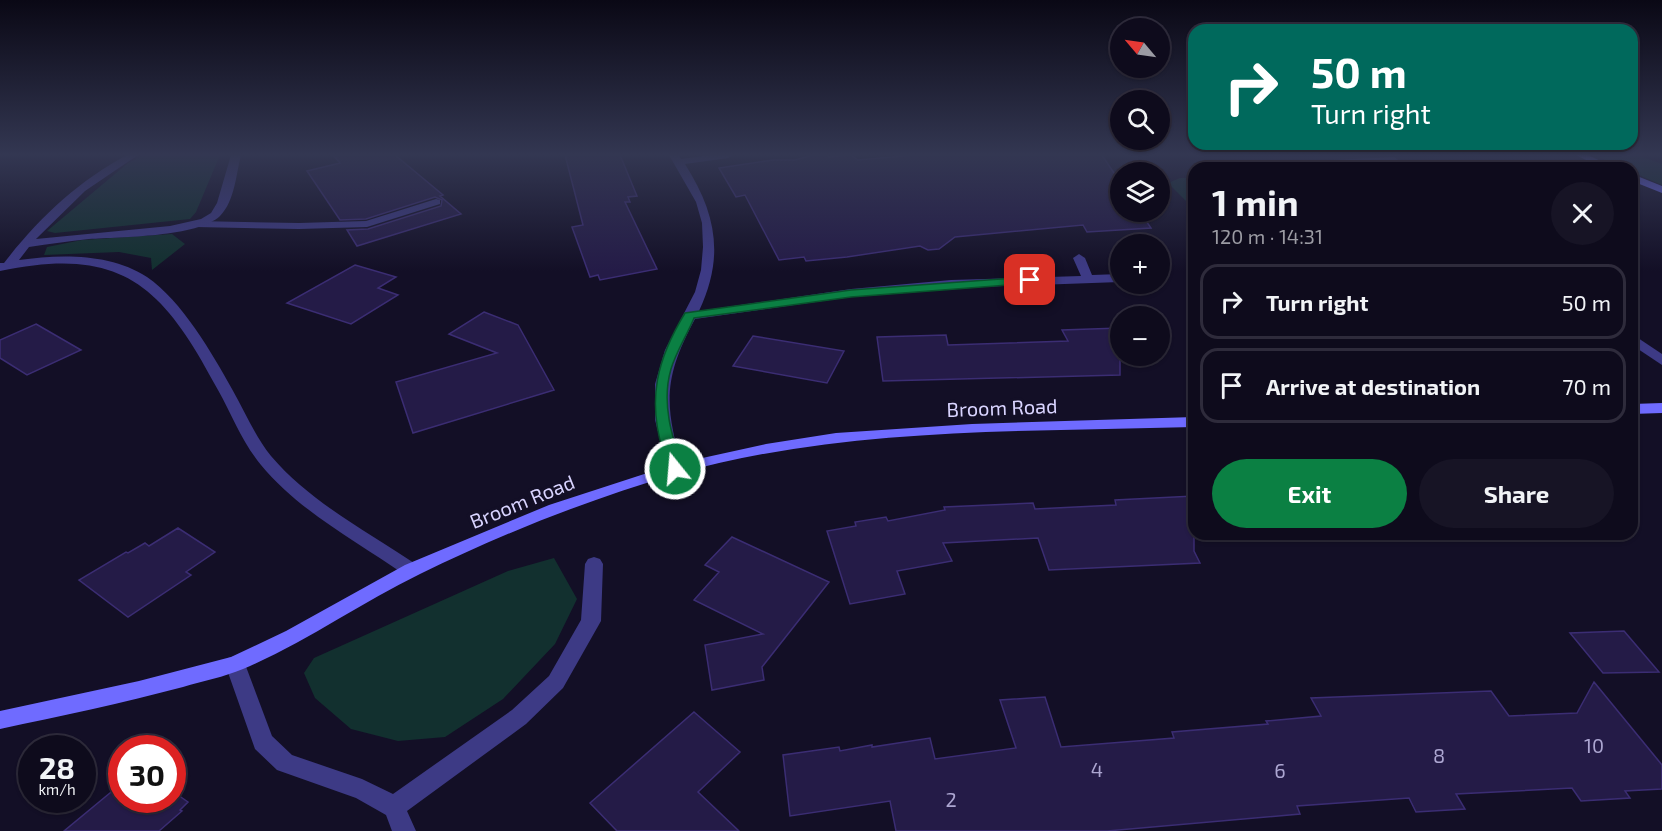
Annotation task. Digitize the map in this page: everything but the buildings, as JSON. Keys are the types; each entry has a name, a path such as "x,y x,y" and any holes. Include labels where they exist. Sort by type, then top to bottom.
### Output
{"street":[{"path":"5,266 77,194"},
{"path":"25,244 74,237 173,229 196,224 215,215 226,194"},
{"path":"675,469 663,429 660,403 665,370 701,292 707,271 707,225 702,204 696,194"},
{"path":"196,224 299,226 367,224 436,202"},
{"path":"1079,258 1088,279"},
{"path":"5,266 46,261 86,261 119,268 143,280 166,302 196,343 271,466 311,501 411,570"},
{"path":"690,316 851,293 951,284 1110,278"},
{"path":"1638,343 1662,361"},
{"path":"1638,409 1662,408"},
{"name":"Broom Road","path":"0,720 139,690 235,664 293,637 411,570 555,509 675,469 766,449 836,438 950,430 1188,422"},
{"path":"394,807 519,717 555,682 591,621 594,564"},
{"path":"235,664 263,742 285,763 362,790 394,807 404,831"}],"green space":[{"path":"91,194 204,194 196,212 190,219 55,233 47,231"},
{"path":"1179,194 1188,194 1188,203"},
{"path":"172,234 185,244 152,270 151,258 119,252 44,255 47,247 82,240"},
{"path":"554,558 577,599 555,644 503,699 445,737 398,741 351,729 315,698 304,673 314,658 508,571"}],"route":[{"path":"675,469 663,429 660,403 665,370 690,316 851,293 1030,280"}]}
